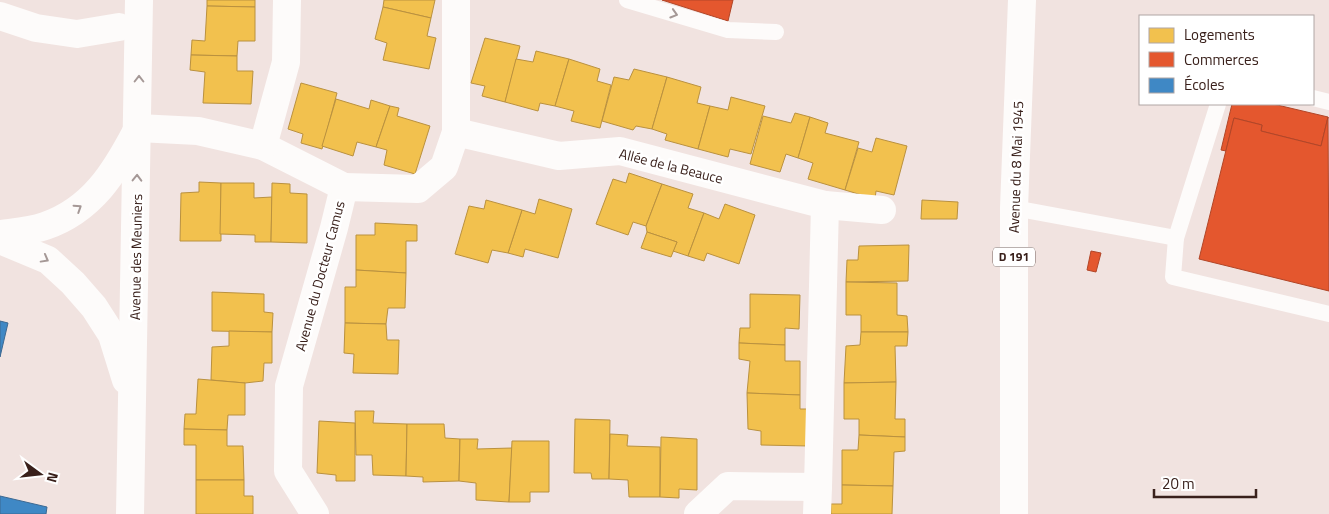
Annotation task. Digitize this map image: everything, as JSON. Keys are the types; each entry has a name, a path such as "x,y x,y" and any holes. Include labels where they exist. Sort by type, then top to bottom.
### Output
{"street":[{"name":"Avenue des Meuniers","path":"130,514 139,0"},
{"path":"263,146 286,62 287,0"},
{"path":"344,187 418,189 444,167 456,132 456,0"},
{"name":"Avenue du 8 Mai 1945","path":"1014,514 1014,208 1022,0"},
{"path":"0,16 36,28 77,34 119,27"},
{"name":"Avenue du Docteur Camus","path":"138,128 198,131 263,146 344,187 289,386 288,471 315,514"},
{"path":"0,234 45,226 82,208 103,185 121,160 138,128"},
{"name":"Allée de la Beauce","path":"456,132 559,156 620,151 825,206 882,210"},
{"path":"817,514 825,206"},
{"path":"0,240 48,260 94,306 112,335 133,402"},
{"path":"698,514 728,486 818,487"}],"lane":[{"path":"627,0 728,30 776,32"},
{"path":"1314,98 1329,102"},
{"path":"1218,105 1176,238 1173,277 1329,314"},
{"path":"1014,208 1176,238"}],"building: Logements":[{"path":"207,0 255,0 255,7 207,6"},
{"path":"384,0 435,0 431,18 383,7"},
{"path":"207,6 255,7 255,41 238,41 237,56 191,55 192,40 205,41"},
{"path":"383,7 431,18 427,36 436,38 429,69 383,60 387,43 375,39"},
{"path":"485,38 520,46 505,102 482,96 485,86 471,83"},
{"path":"536,51 569,59 555,106 540,103 538,111 505,102 516,59 533,62"},
{"path":"191,55 237,56 237,71 253,71 251,104 203,103 205,72 190,70"},
{"path":"569,59 600,69 597,81 611,85 600,128 571,121 574,111 555,106"},
{"path":"634,69 667,77 652,129 636,126 633,130 602,121 614,77 629,80"},
{"path":"667,77 701,87 697,103 710,106 698,149 665,140 667,134 652,129"},
{"path":"301,83 337,93 322,149 301,143 303,134 288,129"},
{"path":"731,97 765,106 751,154 730,149 728,157 698,149 710,106 728,110"},
{"path":"336,99 369,109 371,100 390,106 376,147 357,142 353,156 322,146"},
{"path":"390,106 399,108 397,116 430,126 415,174 384,165 387,150 376,147"},
{"path":"795,113 810,117 798,158 786,154 780,172 750,164 763,116 791,123"},
{"path":"810,117 828,123 825,133 859,142 845,190 808,179 813,163 798,158"},
{"path":"876,138 907,146 894,195 876,191 875,199 845,190 858,148 872,152"},
{"path":"629,173 662,184 646,226 633,222 628,235 596,224 613,179 626,183"},
{"path":"199,182 221,183 221,241 180,241 181,193 199,192"},
{"path":"221,183 254,183 254,198 272,197 271,242 255,242 255,235 220,234"},
{"path":"272,183 290,184 290,193 307,194 307,243 271,242"},
{"path":"662,184 693,194 688,208 704,213 688,256 673,251 677,242 647,232 646,226"},
{"path":"539,199 572,209 558,258 525,249 523,257 508,253 522,210 535,214"},
{"path":"486,200 522,210 508,253 492,250 488,263 455,254 469,206 484,209"},
{"path":"922,200 958,202 957,219 921,219"},
{"path":"725,204 755,215 739,264 707,253 704,261 688,256 704,213 719,219"},
{"path":"375,223 417,225 417,241 406,241 406,273 356,270 356,235 375,235"},
{"path":"647,232 677,242 671,257 641,248"},
{"path":"909,245 908,281 846,282 847,260 858,260 859,246"},
{"path":"356,270 406,273 405,308 388,308 386,324 345,323 345,287 356,287"},
{"path":"846,282 897,283 897,315 907,316 908,332 861,332 861,315 846,315"},
{"path":"212,292 264,294 264,312 273,313 272,332 212,331"},
{"path":"750,294 800,295 799,329 785,328 785,345 739,343 740,328 750,328"},
{"path":"345,323 386,324 387,340 399,340 398,374 353,373 354,354 344,353"},
{"path":"229,331 272,332 272,363 264,363 263,381 245,383 211,380 212,347 229,346"},
{"path":"861,332 908,332 907,346 895,346 896,382 844,383 846,346 860,345"},
{"path":"739,343 785,345 785,361 800,361 800,395 747,393 750,361 739,359"},
{"path":"198,379 245,383 245,415 228,415 227,430 184,429 185,414 196,414"},
{"path":"896,382 895,419 905,419 905,437 859,435 859,419 844,419 844,383"},
{"path":"747,393 800,395 800,409 810,409 809,446 761,445 761,431 748,429"},
{"path":"355,411 374,411 373,423 407,424 406,476 373,475 372,455 356,455"},
{"path":"575,419 610,420 609,479 592,479 591,473 574,473"},
{"path":"319,421 355,423 355,481 336,481 336,475 317,473"},
{"path":"407,424 444,424 445,438 460,439 459,481 423,482 423,477 406,476"},
{"path":"184,429 227,430 227,446 243,446 244,480 196,480 196,445 184,445"},
{"path":"610,434 628,435 627,446 660,447 660,497 629,497 628,480 609,479"},
{"path":"859,435 905,437 905,451 894,452 893,486 842,485 842,450 858,450"},
{"path":"661,437 697,439 697,490 679,489 679,498 660,497"},
{"path":"460,439 478,439 477,449 512,448 509,502 476,500 476,483 459,481"},
{"path":"512,441 549,441 549,492 530,492 530,502 509,502"},
{"path":"196,480 244,480 244,496 253,496 253,514 196,514"},
{"path":"842,485 893,486 892,514 831,514 831,504 842,504"}],"building: Commerces":[{"path":"662,0 733,0 728,21"},
{"path":"1232,105 1277,105 1328,117 1321,146 1261,131 1262,125 1234,118 1226,151 1221,150"},
{"path":"1328,117 1329,291 1199,259 1234,118 1262,125 1261,131 1321,146"},
{"path":"1091,251 1101,253 1096,272 1087,270"}],"building: Écoles":[{"path":"0,321 8,323 0,357"},
{"path":"0,496 47,507 46,514 0,514"}]}
